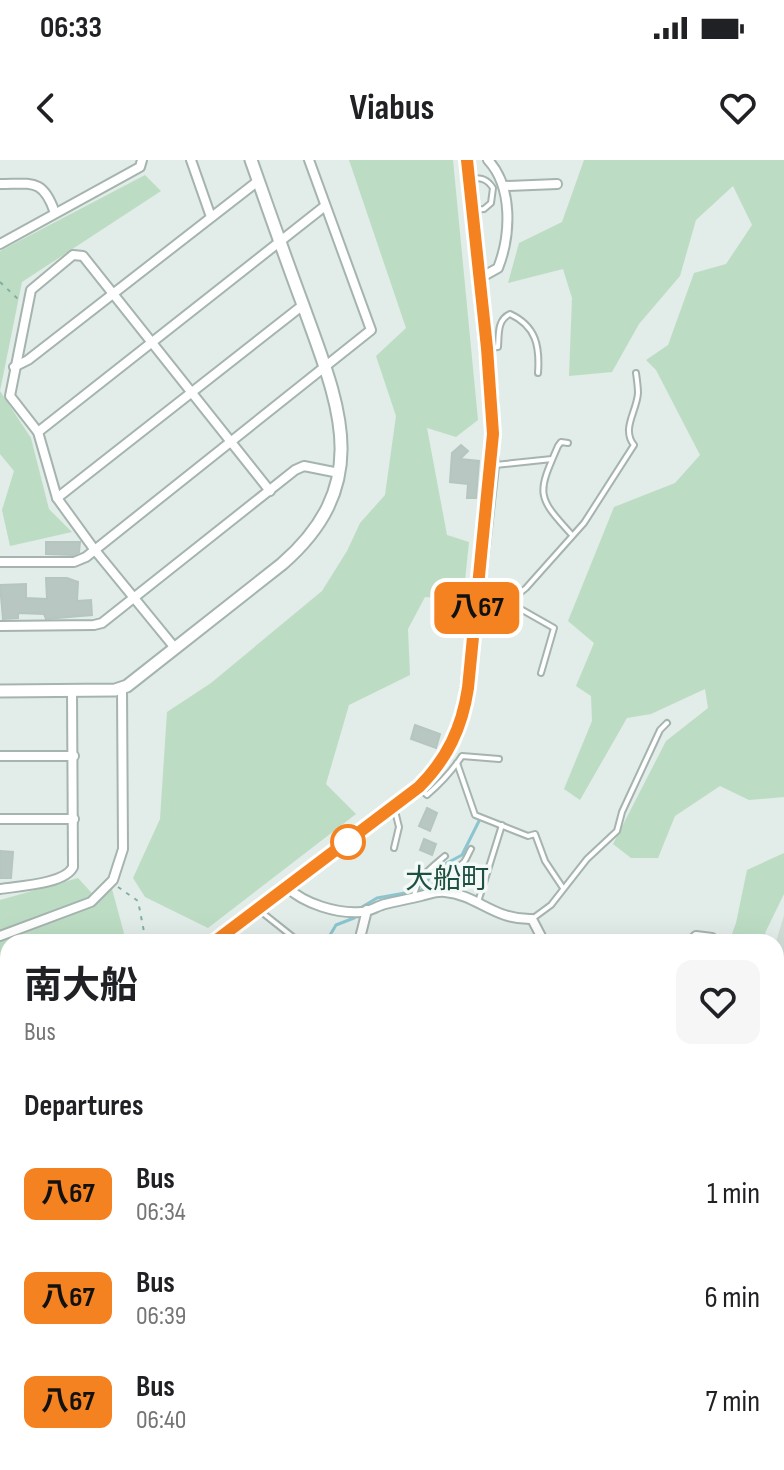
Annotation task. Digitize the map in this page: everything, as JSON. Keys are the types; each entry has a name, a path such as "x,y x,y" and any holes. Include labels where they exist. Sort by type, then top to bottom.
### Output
{"main road":[{"path":"227,934 419,787 445,756 461,723 468,688 492,466 492,405 467,160"}],"street":[{"path":"0,244 140,167 142,160"},
{"path":"191,160 211,217"},
{"path":"0,691 122,689 282,564 305,542 323,517 339,473 341,425 326,367 251,160"},
{"path":"0,562 74,562 371,330 309,160"},
{"path":"480,278 498,268 506,222 505,186 488,160"},
{"path":"14,367 28,360 258,181"},
{"path":"0,184 37,184 44,188 55,213"},
{"path":"505,186 557,184"},
{"path":"38,432 325,206"},
{"path":"175,648 94,549 57,498 38,432 10,396 31,290 73,255 83,256 270,491"},
{"path":"57,498 303,305"},
{"path":"0,626 102,623 295,470 304,466 339,473"},
{"path":"5,934 91,902 112,882 123,849 122,689"},
{"path":"0,889 50,881 70,873 73,867 72,690"},
{"path":"0,756 74,756"},
{"path":"0,819 74,819"},
{"path":"287,887 294,894 332,910 351,911 365,911 434,892 448,892 478,902 494,913 532,919 540,934"},
{"path":"361,934 365,911"}],"lane":[{"path":"469,179 482,178 493,188 491,203 484,209 473,210"},
{"path":"487,348 498,347 500,323 510,314 523,320 538,346 538,373"},
{"path":"477,605 504,606 533,580 584,523 634,445 628,438 628,430 638,392 636,373"},
{"path":"568,443 561,442 542,490 543,501 572,535"},
{"path":"492,466 552,459"},
{"path":"509,602 554,628 541,673"},
{"path":"532,919 551,905 587,859 617,831 628,798 660,730 667,723"},
{"path":"419,787 427,795 450,774 462,756 499,759"},
{"path":"457,763 475,815 528,836 535,834 545,861 563,888"},
{"path":"394,807 399,827 394,848"},
{"path":"478,902 502,825"},
{"path":"434,892 435,883 463,862 471,849"},
{"path":"414,898 415,886 445,856"},
{"path":"258,910 289,934"}],"path":[{"path":"0,282 20,302"},
{"path":"112,882 138,901 144,934"}],"shaded area":[{"path":"784,915 784,934 778,934"}],"green space":[{"path":"349,160 453,160 478,420 456,437 427,428 447,535 469,542 463,600 425,597 408,629 410,675 349,705 326,784 356,814 208,928 145,897 133,878 160,819 167,712 211,683 322,591 360,523 385,495 396,416 376,356 406,328"},
{"path":"584,160 784,160 784,797 749,800 720,786 675,816 658,858 631,858 613,844 666,741 708,708 705,689 651,714 627,718 580,800 564,789 592,721 591,696 576,686 594,643 568,621 614,507 675,483 700,455 656,370 646,360 668,345 694,273 726,264 752,225 733,186 696,220 680,276 639,324 612,372 569,376 572,298 563,269 508,283 519,243 562,222"},
{"path":"145,175 161,191 22,282 0,391 0,251"},
{"path":"0,391 31,438 49,509 72,532 10,546 2,510 14,471 0,454"},
{"path":"784,853 784,894 765,934 732,934 747,870"},
{"path":"78,878 99,901 112,889 124,934 0,934 0,900"}],"building":[{"path":"461,445 468,451 460,459 479,461 476,498 467,498 468,484 450,482 452,453"},
{"path":"46,542 80,542 79,552 73,555 46,554"},
{"path":"46,578 67,578 78,582 77,601 91,600 92,615 46,619 44,614 18,613 18,618 3,619 0,585 26,584 26,598 47,599"},
{"path":"415,725 440,734 436,748 411,739"},
{"path":"427,808 437,813 430,831 419,826"},
{"path":"424,839 436,844 432,855 420,850"},
{"path":"0,851 13,852 11,878 0,878"}],"waterway":[{"path":"331,934 336,925 354,918 362,907 377,898 422,890 429,878 462,855 479,821"}],"bus line":[{"name":"八67","path":"225,934 419,787 445,756 461,723 468,688 493,434 467,160"}],"district":[{"name":"大船町","path":"447,878"}]}
